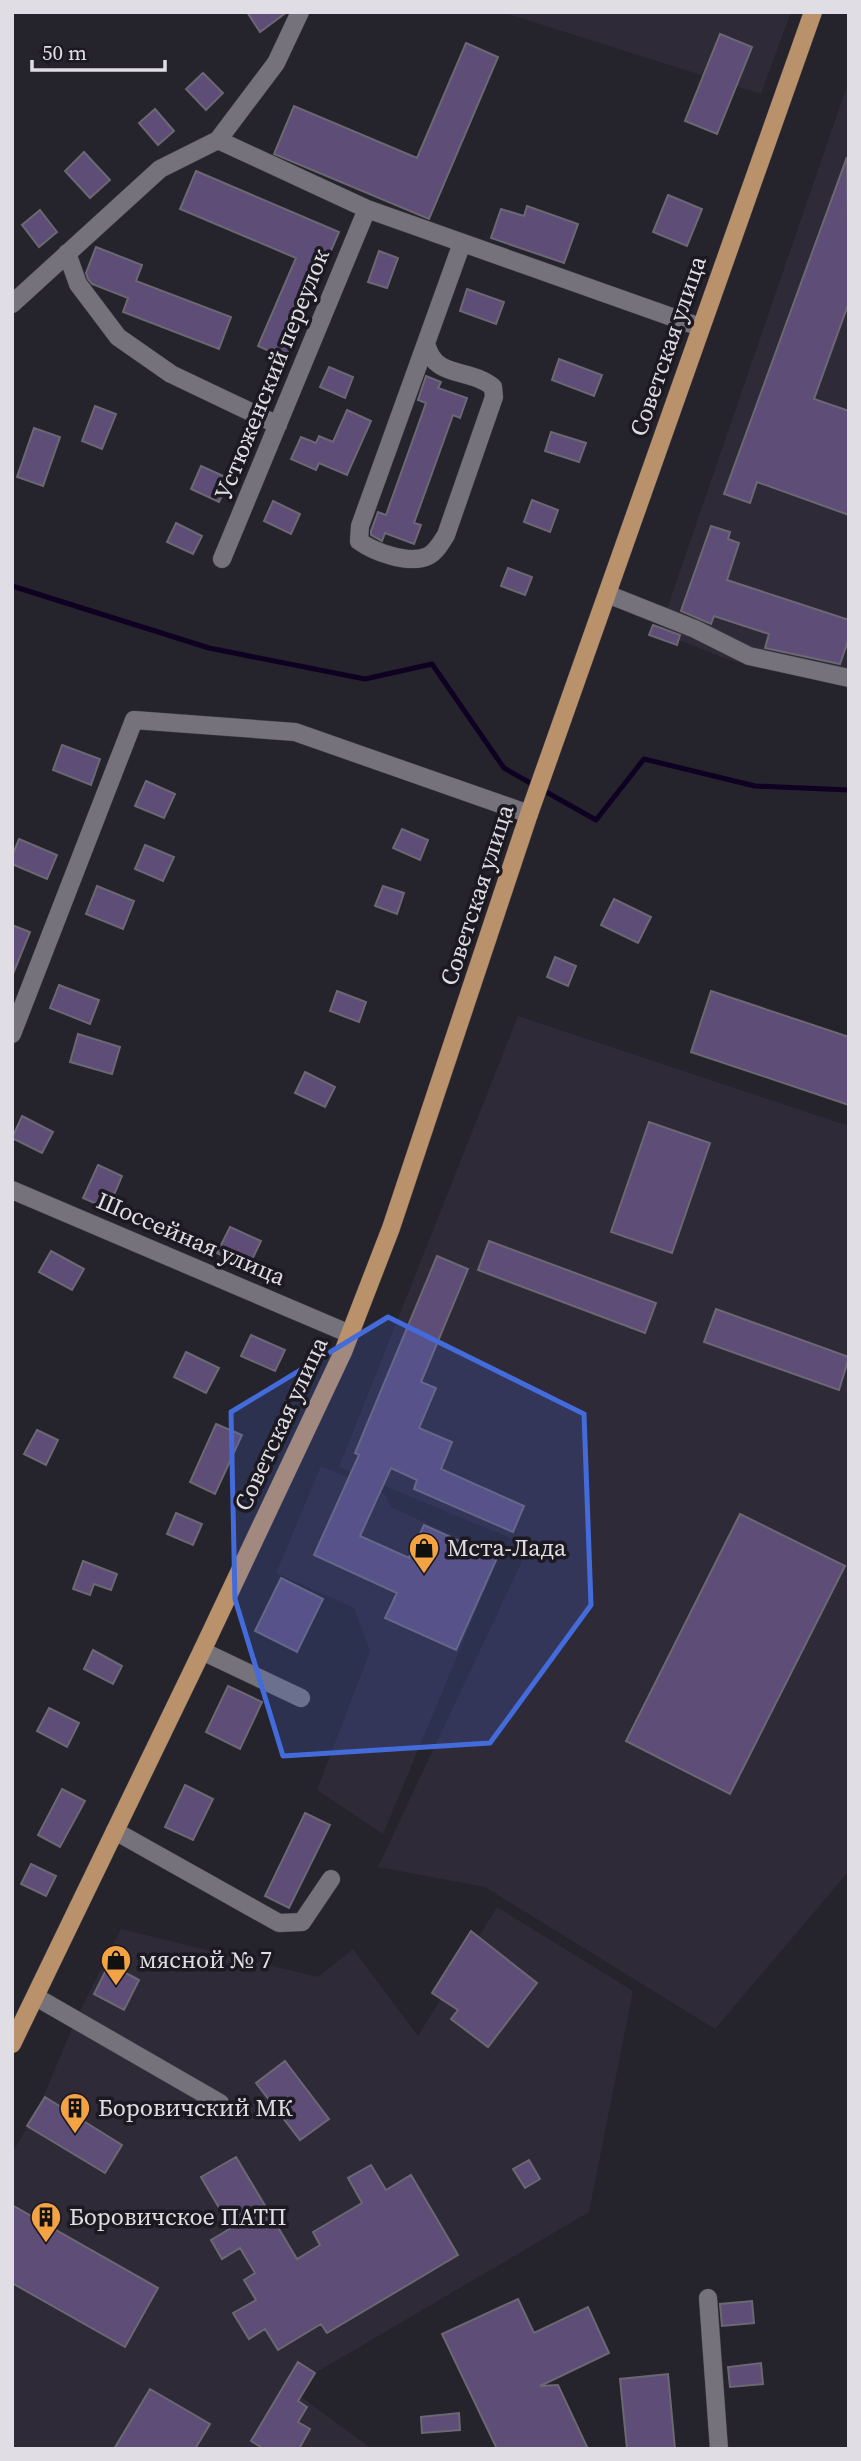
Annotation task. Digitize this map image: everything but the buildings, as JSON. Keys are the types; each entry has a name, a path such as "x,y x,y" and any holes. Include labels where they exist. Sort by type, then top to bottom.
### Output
{"main road":[{"name":"Советская улица","path":"12,2045 202,1651 350,1334 391,1228 532,807 813,12"}],"street":[{"path":"12,304 160,169 218,140 276,63 300,12"},
{"path":"218,140 367,209 700,327"},
{"name":"Устюженский переулок","path":"222,559 367,209"},
{"path":"426,343 429,356 441,367 486,381 493,387 494,397 446,536 427,557 408,559 369,548 359,541 360,526 462,243"},
{"path":"67,253 78,284 118,337 172,374 278,425"},
{"path":"607,594 695,629 749,656 849,678"},
{"path":"12,1034 134,720 295,732 532,807"},
{"name":"Шоссейная улица","path":"12,1190 350,1334"},
{"path":"202,1651 301,1698"},
{"path":"115,1831 279,1923 302,1922 331,1880"},
{"path":"36,1997 220,2104"},
{"path":"708,2298 719,2449"}],"highlighted area":[{"path":"388,1317 584,1414 591,1605 490,1743 283,1756 235,1599 231,1412"}],"shaded area":[{"path":"502,12 791,12 761,94"},
{"path":"849,80 849,688 729,660 659,632"},
{"path":"518,1016 849,1126 849,1871 715,2029 485,1887 378,1867 529,1546 339,1467"},
{"path":"321,1466 385,1494 391,1507 499,1556 383,1834 317,1790 370,1651 354,1608 276,1573"},
{"path":"497,1907 633,1991 589,2212 317,2372 285,2385 372,2449 12,2449 12,2153 39,2107 76,2019 121,1929 318,1977 353,1949 418,2036"}],"waterway":[{"path":"12,586 209,648 365,679 432,664 504,768 596,820 644,759 755,786 849,790"}],"place":[{"name":"Мста-Лада","path":"424,1575"},
{"name":"мясной № 7","path":"116,1987"},
{"name":"Боровичский МК","path":"75,2135"},
{"name":"Боровичское ПАТП","path":"46,2244"}]}
